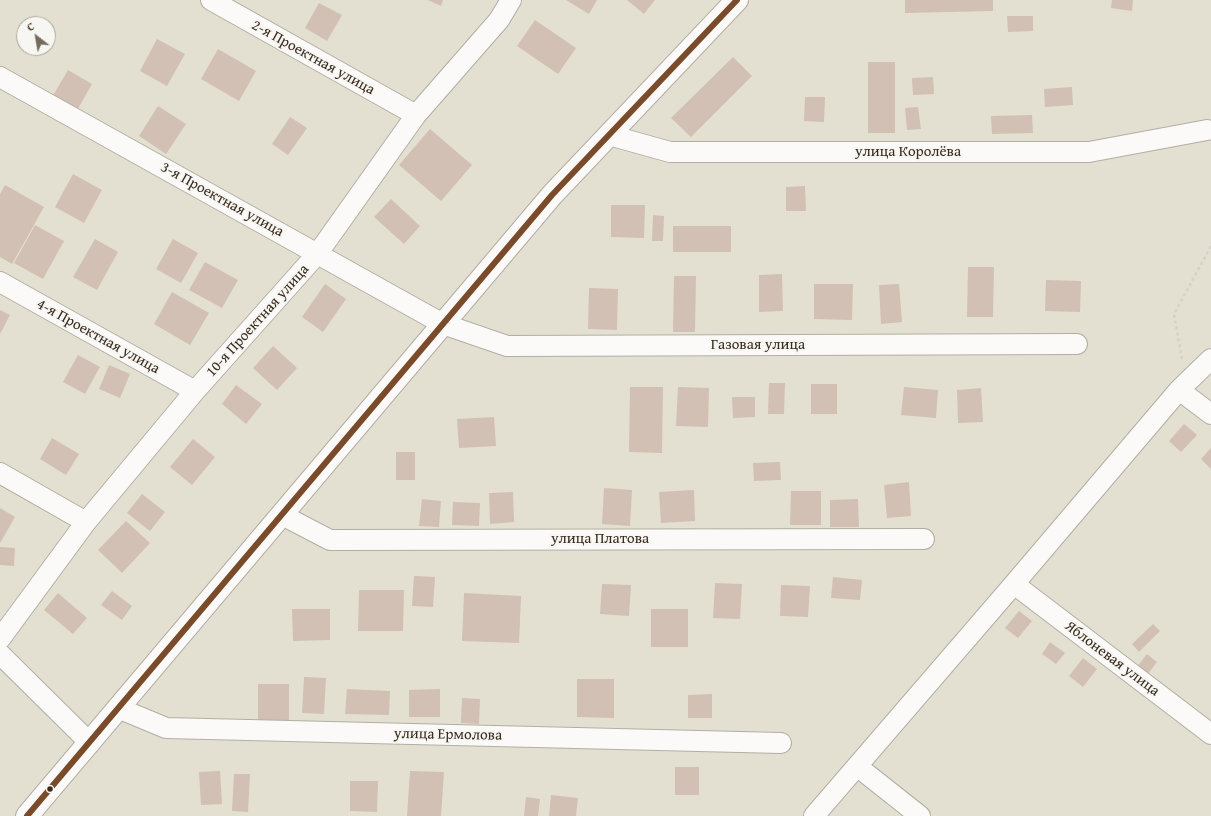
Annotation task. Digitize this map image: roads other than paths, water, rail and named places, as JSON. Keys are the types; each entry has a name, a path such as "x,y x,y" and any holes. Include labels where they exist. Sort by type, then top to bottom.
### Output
{"main road":[{"path":"27,816 552,195 737,0"}],"street":[{"name":"2-я Проектная улица","path":"210,0 416,115"},
{"name":"10-я Проектная улица","path":"0,639 86,522 195,391 318,253 416,115 499,20 511,0"},
{"name":"3-я Проектная улица","path":"0,77 443,324"},
{"name":"улица Королёва","path":"609,136 670,152 1089,152 1207,130"},
{"name":"4-я Проектная улица","path":"0,282 195,391"},
{"name":"Газовая улица","path":"443,324 506,346 1076,344"},
{"path":"814,816 858,767 1182,386 1211,359"},
{"path":"1182,386 1211,414"},
{"path":"0,474 86,522"},
{"name":"улица Платова","path":"282,515 330,540 924,539"},
{"name":"Яблоневая улица","path":"1014,584 1211,734"},
{"path":"0,654 90,742"},
{"name":"улица Ермолова","path":"118,708 166,728 781,743"},
{"path":"858,767 920,816"}]}
